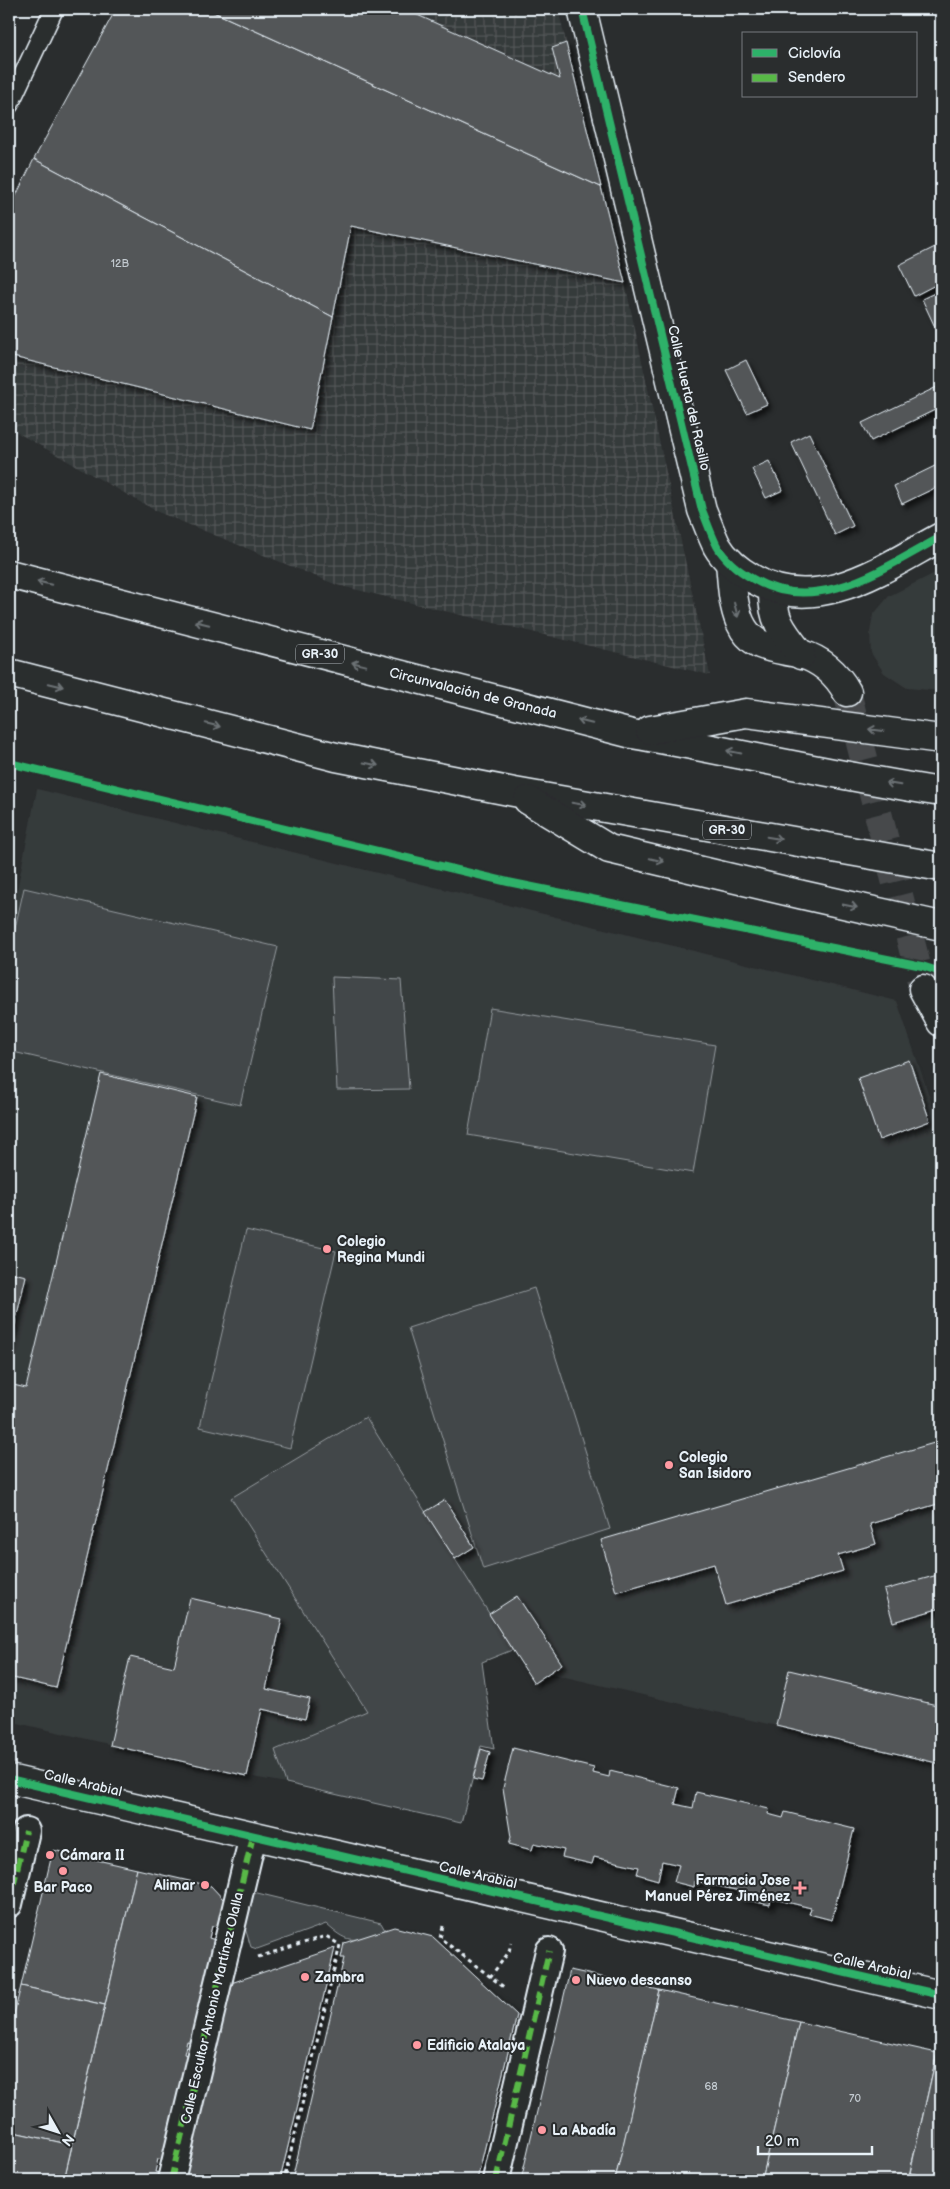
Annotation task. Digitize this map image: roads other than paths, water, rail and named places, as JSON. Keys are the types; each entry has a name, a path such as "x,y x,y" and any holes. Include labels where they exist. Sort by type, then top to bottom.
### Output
{"main road":[{"name":"Calle Huerta del Rasillo","path":"582,9 702,510 718,547 730,562 745,574 773,589 803,594 821,593 836,589 941,537"},
{"path":"730,562 735,608 741,624 753,641 766,648 801,654 828,668 847,692"},
{"name":"Circunvalación de Granada","path":"9,574 632,734 735,752 870,781 941,792"},
{"path":"773,589 772,607 776,620 801,654"},
{"name":"GR-30","path":"9,673 336,757 514,792 941,867"},
{"path":"632,734 746,714 941,739"},
{"path":"514,792 609,849 941,926"},
{"path":"923,988 941,1022"},
{"name":"Calle Arabial","path":"9,1779 941,1995"}],"street":[{"path":"9,1904 26,1831"},
{"name":"Calle Escultor Antonio Martínez Olalla","path":"171,2180 253,1836"},
{"path":"496,2180 549,1951"}],"lane":[{"path":"9,105 54,9"}],"tunnel":[{"path":"847,692 923,989"}],"place":[{"name":"Colegio Regina Mundi","path":"327,1249"},
{"name":"Colegio San Isidoro","path":"669,1465"},
{"name":"Cámara II","path":"50,1855"},
{"name":"Bar Paco","path":"63,1871"},
{"name":"Alimar","path":"205,1885"},
{"name":"Farmacia Jose Manuel Pérez Jiménez","path":"800,1888"},
{"name":"Zambra","path":"305,1977"},
{"name":"Nuevo descanso","path":"576,1980"},
{"name":"Edificio Atalaya","path":"417,2045"},
{"name":"La Abadía","path":"542,2130"}]}
